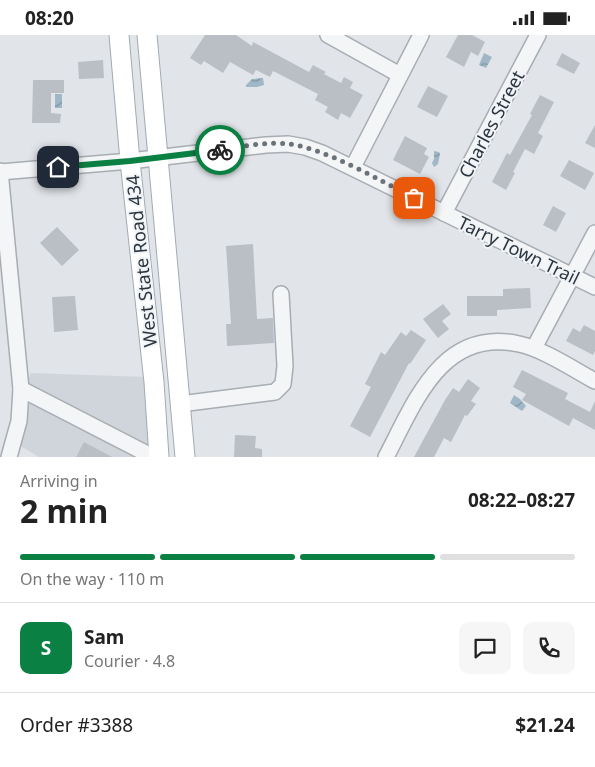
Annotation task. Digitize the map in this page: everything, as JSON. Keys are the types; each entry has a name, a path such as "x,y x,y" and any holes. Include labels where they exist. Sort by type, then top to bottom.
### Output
{"main road":[{"name":"West State Road 434","path":"119,35 130,161 154,382 159,457"},
{"path":"147,35 185,457"},
{"path":"154,382 164,403 168,449 171,457"}],"street":[{"path":"328,35 400,75"},
{"path":"353,167 421,35"},
{"name":"Charles Street","path":"444,213 538,35"},
{"name":"Tarry Town Trail","path":"0,172 130,161 266,145 288,144 305,147 353,167 595,287"},
{"path":"0,172 21,389 19,421 9,457"},
{"path":"534,348 595,233"},
{"path":"180,404 275,392 284,384 282,294"},
{"path":"386,457 421,390 438,368 456,353 472,346 488,343 519,343 534,348 595,381"},
{"path":"21,389 153,457"}],"shaded area":[{"path":"31,373 148,377 153,451 26,384"},
{"path":"26,397 142,457 39,457 19,445"}],"water":[{"path":"484,53 492,57 486,68 479,65"},
{"path":"263,78 264,85 246,87 252,79"},
{"path":"55,94 62,94 62,108 55,108"},
{"path":"434,151 440,154 438,164 434,167 432,163"},
{"path":"514,395 526,406 522,411 510,403"}],"building":[{"path":"205,35 236,35 252,46 253,42 309,72 313,65 326,72 324,74 341,83 344,77 353,82 350,88 363,95 350,118 341,113 338,120 325,112 328,107 315,100 318,94 273,71 270,77 256,70 253,75 230,62 223,73 204,61 201,65 190,58"},
{"path":"458,35 472,35 485,42 478,56 471,52 464,67 446,57"},
{"path":"562,53 580,63 574,74 556,65"},
{"path":"103,60 104,78 79,79 78,62"},
{"path":"33,80 64,80 64,93 51,93 51,113 61,114 60,123 32,123"},
{"path":"428,86 448,96 437,117 417,107"},
{"path":"540,95 554,102 538,133 543,136 534,154 525,149 506,190 492,182 507,153 510,155 532,115 530,114"},
{"path":"595,125 595,148 585,143"},
{"path":"405,136 427,148 424,154 429,157 420,174 393,160"},
{"path":"569,160 594,173 585,190 560,176"},
{"path":"553,206 566,213 556,232 543,225"},
{"path":"57,227 79,250 62,266 40,243"},
{"path":"253,244 257,319 273,318 274,343 227,346 226,324 231,324 226,246"},
{"path":"530,288 531,308 497,310 497,316 467,316 467,296 503,296 503,289"},
{"path":"75,296 78,330 54,332 52,297"},
{"path":"443,304 451,314 442,321 449,329 438,338 423,319"},
{"path":"584,325 595,331 595,351 593,355 566,341 573,328 580,332"},
{"path":"411,330 426,340 409,363 370,437 350,426 371,387 365,384 381,352 385,355 401,332 406,336"},
{"path":"522,370 568,393 565,399 590,412 595,401 595,430 573,418 569,426 522,400 526,394 513,387"},
{"path":"468,379 480,388 471,401 476,404 467,416 465,415 451,442 444,438 434,457 414,457 453,388 459,392"},
{"path":"235,435 256,436 255,448 262,449 262,457 234,457"},
{"path":"84,442 112,457 76,457"}],"way so far":[{"path":"220,150 288,144 305,147 353,167 414,198"}],"route":[{"path":"58,167 130,161 220,150"}]}
